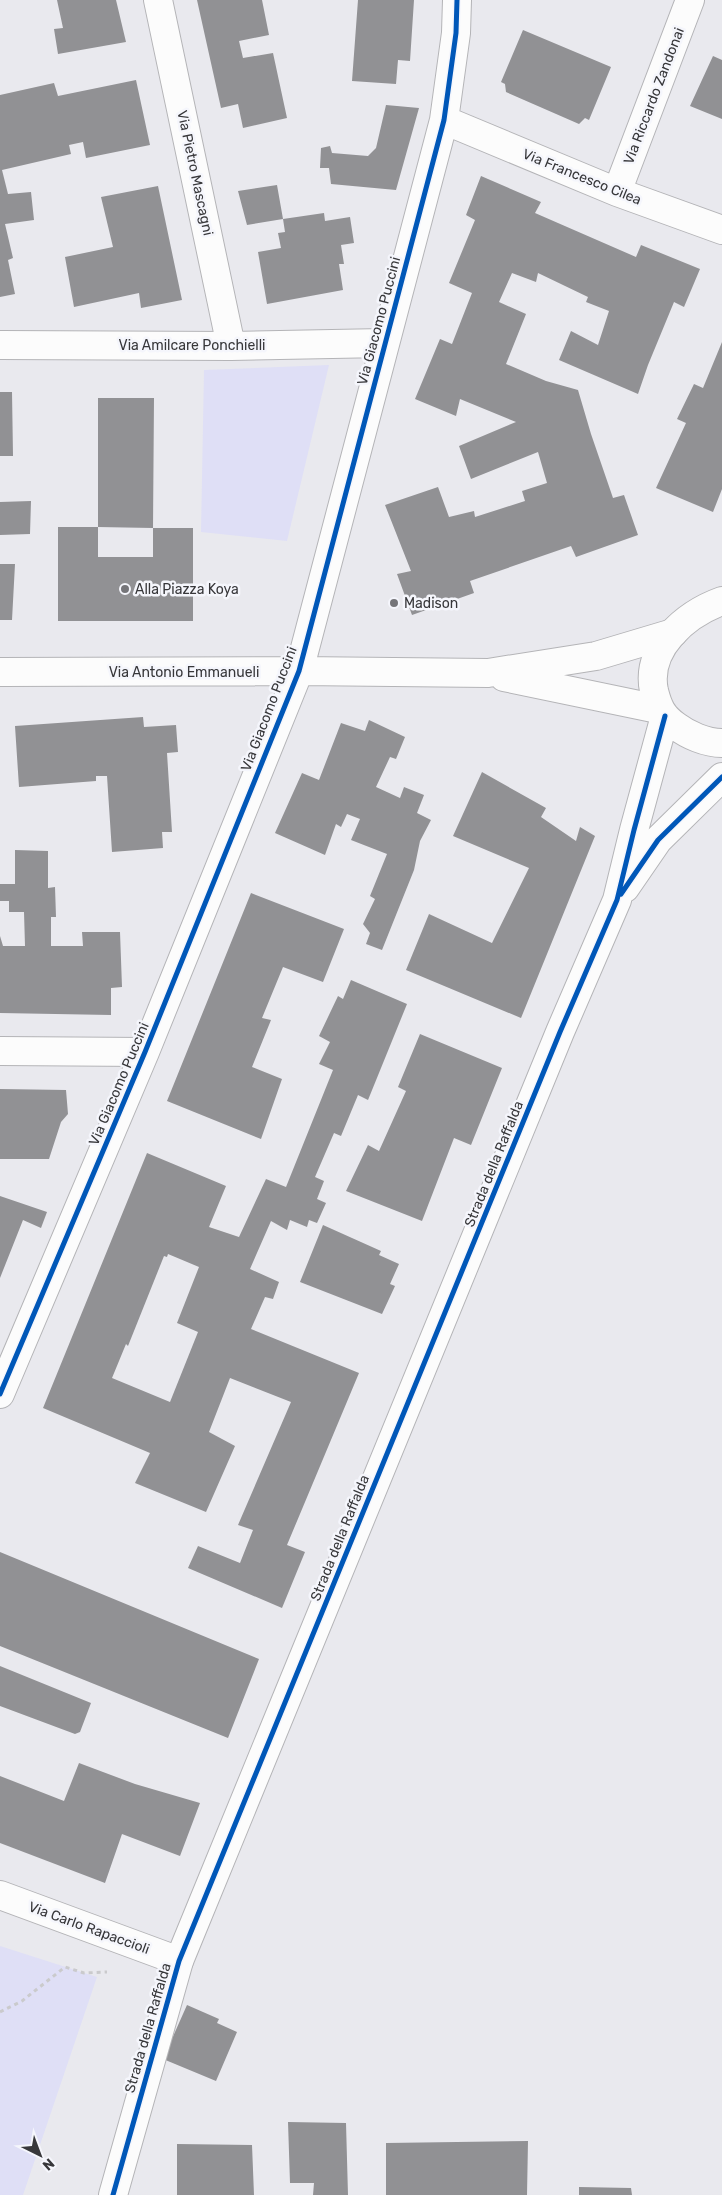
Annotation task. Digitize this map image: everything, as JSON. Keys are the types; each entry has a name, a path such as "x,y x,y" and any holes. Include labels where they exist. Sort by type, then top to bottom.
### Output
{"street":[{"name":"Via Pietro Mascagni","path":"158,0 231,346"},
{"name":"Via Giacomo Puccini","path":"0,1394 145,1052 299,671 444,120 456,33 457,0"},
{"name":"Via Riccardo Zandonai","path":"617,192 690,0"},
{"name":"Via Francesco Cilea","path":"444,120 617,192 722,230"},
{"name":"Via Amilcare Ponchielli","path":"0,345 231,346 384,343"},
{"name":"Strada della Raffalda","path":"113,2195 179,1961 552,1051 617,900 662,713 653,687 654,663 666,641 717,598"},
{"name":"Via Antonio Emmanueli","path":"0,672 299,671 488,673 596,656 674,633"},
{"name":"Via Antonio Emmanueli","path":"488,673 662,713"},
{"path":"662,713 687,734 722,743"},
{"name":"Strada della Raffalda","path":"617,900 658,840 722,777"},
{"path":"0,1051 145,1052"},
{"name":"Via Carlo Rapaccioli","path":"0,1895 179,1961"}],"path":[{"path":"0,2012 22,2001 66,1967 84,1973 114,1971"}],"shaded area":[{"path":"329,365 287,541 201,532 204,370"},
{"path":"0,1946 97,1977 23,2195 0,2195"}],"building":[{"path":"57,0 116,0 126,42 58,54 54,29 63,28"},
{"path":"197,0 262,0 269,35 239,41 243,58 273,53 287,118 243,128 238,104 221,108"},
{"path":"358,0 414,0 410,61 398,60 396,84 352,81"},
{"path":"523,30 611,67 589,120 585,118 579,124 506,92 505,84 501,82"},
{"path":"713,56 722,60 722,119 690,106"},
{"path":"136,80 150,145 86,158 83,142 69,145 71,154 2,170 8,194 31,192 34,220 5,224 13,258 8,260 15,294 0,297 0,95 54,83 58,96"},
{"path":"386,105 419,108 396,190 331,184 329,168 320,168 321,148 330,146 332,153 368,156 376,148"},
{"path":"481,176 541,202 535,213 636,257 641,245 700,269 684,307 674,302 638,394 559,360 571,331 598,345 609,311 586,302 588,297 538,273 536,282 512,273 499,302 526,314 506,364 546,381 578,390 613,498 624,495 638,535 576,557 571,546 470,581 474,593 412,615 397,574 411,571 385,505 438,487 449,517 474,511 475,517 525,501 522,491 547,483 538,452 471,479 459,446 516,422 460,399 456,416 415,399 440,339 452,344 472,293 449,283 475,220 466,215"},
{"path":"277,185 283,219 247,225 238,191"},
{"path":"158,186 182,300 141,308 139,293 74,307 65,257 113,247 101,197"},
{"path":"324,213 325,221 350,217 354,243 341,245 344,264 339,264 343,290 267,304 258,252 281,248 278,233 285,232 283,219"},
{"path":"722,342 722,489 713,512 656,488 686,423 677,419 694,384 703,388"},
{"path":"0,392 12,392 13,456 0,456"},
{"path":"98,398 154,398 153,528 98,527"},
{"path":"31,501 30,534 0,535 0,502"},
{"name":"Alla Piazza Koya","path":"58,527 98,527 98,557 153,557 153,528 193,528 193,621 58,621"},
{"path":"0,564 15,564 12,620 0,620"},
{"path":"143,717 144,727 176,725 178,752 167,753 172,832 162,832 163,848 112,852 107,776 96,776 96,781 19,787 15,726"},
{"path":"369,720 405,737 396,759 390,757 376,787 400,798 404,787 424,795 417,813 431,820 420,841 414,870 382,950 366,944 370,933 363,924 375,899 370,896 387,854 351,840 360,819 347,814 341,827 336,824 325,855 275,833 302,773 319,780 341,723 365,731"},
{"path":"482,772 546,808 541,817 576,841 580,827 595,836 521,1018 406,970 429,914 492,943 529,868 453,836"},
{"path":"15,850 48,851 48,888 55,887 56,917 51,917 51,946 83,946 82,932 120,932 122,987 111,988 111,1015 0,1013 0,936 3,946 25,946 24,912 9,912 9,901 0,901 0,884 15,884"},
{"path":"251,893 344,929 323,982 283,967 262,1018 271,1020 252,1067 282,1079 261,1139 167,1101"},
{"path":"351,980 407,1004 368,1100 358,1095 341,1136 334,1133 315,1177 324,1181 317,1199 326,1203 317,1223 309,1220 307,1227 290,1220 287,1230 271,1221 250,1269 279,1282 273,1299 265,1297 251,1329 359,1373 287,1545 305,1552 282,1608 188,1568 198,1546 240,1563 253,1530 238,1525 291,1402 230,1378 209,1432 235,1446 206,1512 135,1483 150,1453 43,1408 147,1153 226,1186 209,1227 239,1237 266,1179 286,1187 333,1070 319,1064 330,1042 319,1036 338,996 343,999","holes":["168,1254 199,1267 177,1323 198,1332 170,1402 112,1378 126,1344 128,1346 164,1256 167,1257"]},
{"path":"420,1034 502,1068 471,1145 454,1138 422,1221 346,1191 368,1145 379,1151 406,1091 398,1087"},
{"path":"0,1089 66,1090 68,1114 61,1122 49,1159 0,1159"},
{"path":"0,1196 47,1212 41,1228 23,1220 0,1278"},
{"path":"323,1225 381,1251 379,1255 399,1264 390,1284 395,1286 382,1314 300,1282"},
{"path":"0,1552 259,1659 228,1738 0,1646"},
{"path":"0,1666 91,1703 80,1732 75,1734 0,1706"},
{"path":"79,1763 135,1784 200,1803 180,1856 122,1834 105,1883 0,1843 0,1776 64,1801"},
{"path":"187,2005 219,2019 217,2023 237,2032 216,2081 163,2059"},
{"path":"288,2122 346,2123 348,2195 313,2195 314,2183 290,2183"},
{"path":"528,2141 527,2195 386,2195 386,2143"},
{"path":"177,2144 252,2145 254,2195 177,2195"},
{"path":"579,2187 631,2188 632,2195 579,2195"}],"cycle path":[{"path":"0,1394 145,1052 299,671 444,120 456,33 457,0"},
{"path":"113,2195 179,1961 560,1032 617,900 665,716"},
{"path":"621,894 658,840 722,777"}],"place":[{"name":"Alla Piazza Koya","path":"125,589"},
{"name":"Madison","path":"394,603"}]}
